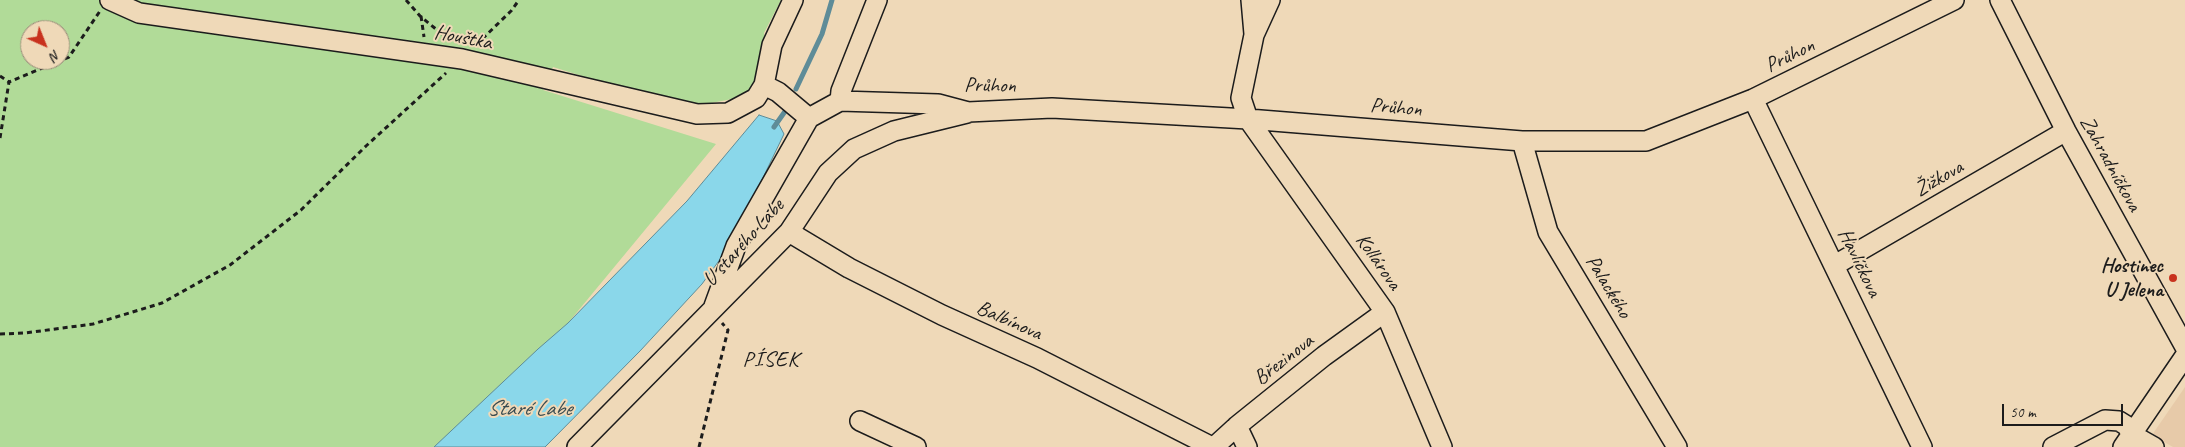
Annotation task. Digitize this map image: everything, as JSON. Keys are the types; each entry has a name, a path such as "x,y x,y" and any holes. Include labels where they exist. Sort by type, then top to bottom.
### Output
{"street":[{"path":"793,0 772,45 764,85 778,92 810,118"},
{"path":"712,313 736,246 810,118 840,101 841,91 878,0"},
{"path":"1251,0 1254,35"},
{"path":"1248,119 1241,98 1254,35 1270,0"},
{"name":"Průhon","path":"840,101 938,104 968,112 1052,108 1248,119 1522,140 1646,141 1754,99 1954,0"},
{"name":"Zahradníčkova","path":"2000,0 2066,132 2185,347"},
{"name":"Houštka","path":"106,4 139,12 464,57 697,114 728,113 756,98 764,85"},
{"name":"Havlíčkova","path":"1754,99 1922,447"},
{"name":"U starého Labe","path":"577,447 712,313 789,232 828,173 854,149 894,131 968,112"},
{"name":"Kollárova","path":"1248,119 1386,312 1442,447"},
{"name":"Žižkova","path":"1835,265 2066,132"},
{"name":"Palackého","path":"1522,140 1548,232 1677,447"},
{"name":"Balbínova","path":"789,232 849,268 1037,358 1213,447"},
{"name":"Březinova","path":"1213,447 1324,356 1386,312"},
{"path":"2127,440 2185,356"},
{"path":"2053,447 2105,420 2119,421 2127,426 2127,440"},
{"path":"860,421 916,447"},
{"path":"1237,426 1247,447"},
{"path":"2127,440 2154,447"}],"path":[{"path":"406,0 420,16 464,57"},
{"path":"0,334 25,333 92,324 162,303 230,266 301,210 366,146 464,57 511,11 518,0"},
{"path":"9,82 69,57 106,4"},
{"path":"0,76 9,82"},
{"path":"0,138 9,82"},
{"path":"700,447 728,330 712,313"}],"shaded area":[{"path":"2185,387 2185,447 2173,447 2152,435"}],"green space":[{"path":"0,0 781,0 764,33 774,91 685,108 553,67 543,90 716,144 568,323 437,447 0,447"}],"water":[{"name":"Staré Labe","path":"759,115 777,121 784,134 758,188 745,225 702,284 640,351 545,447 434,447 568,323 687,201"}],"waterway":[{"path":"796,89 822,34 832,0"},
{"path":"774,127 786,110"}],"place":[{"name":"Hostinec U Jelena","path":"2173,278"}],"district":[{"name":"PÍSEK","path":"771,360"}]}
